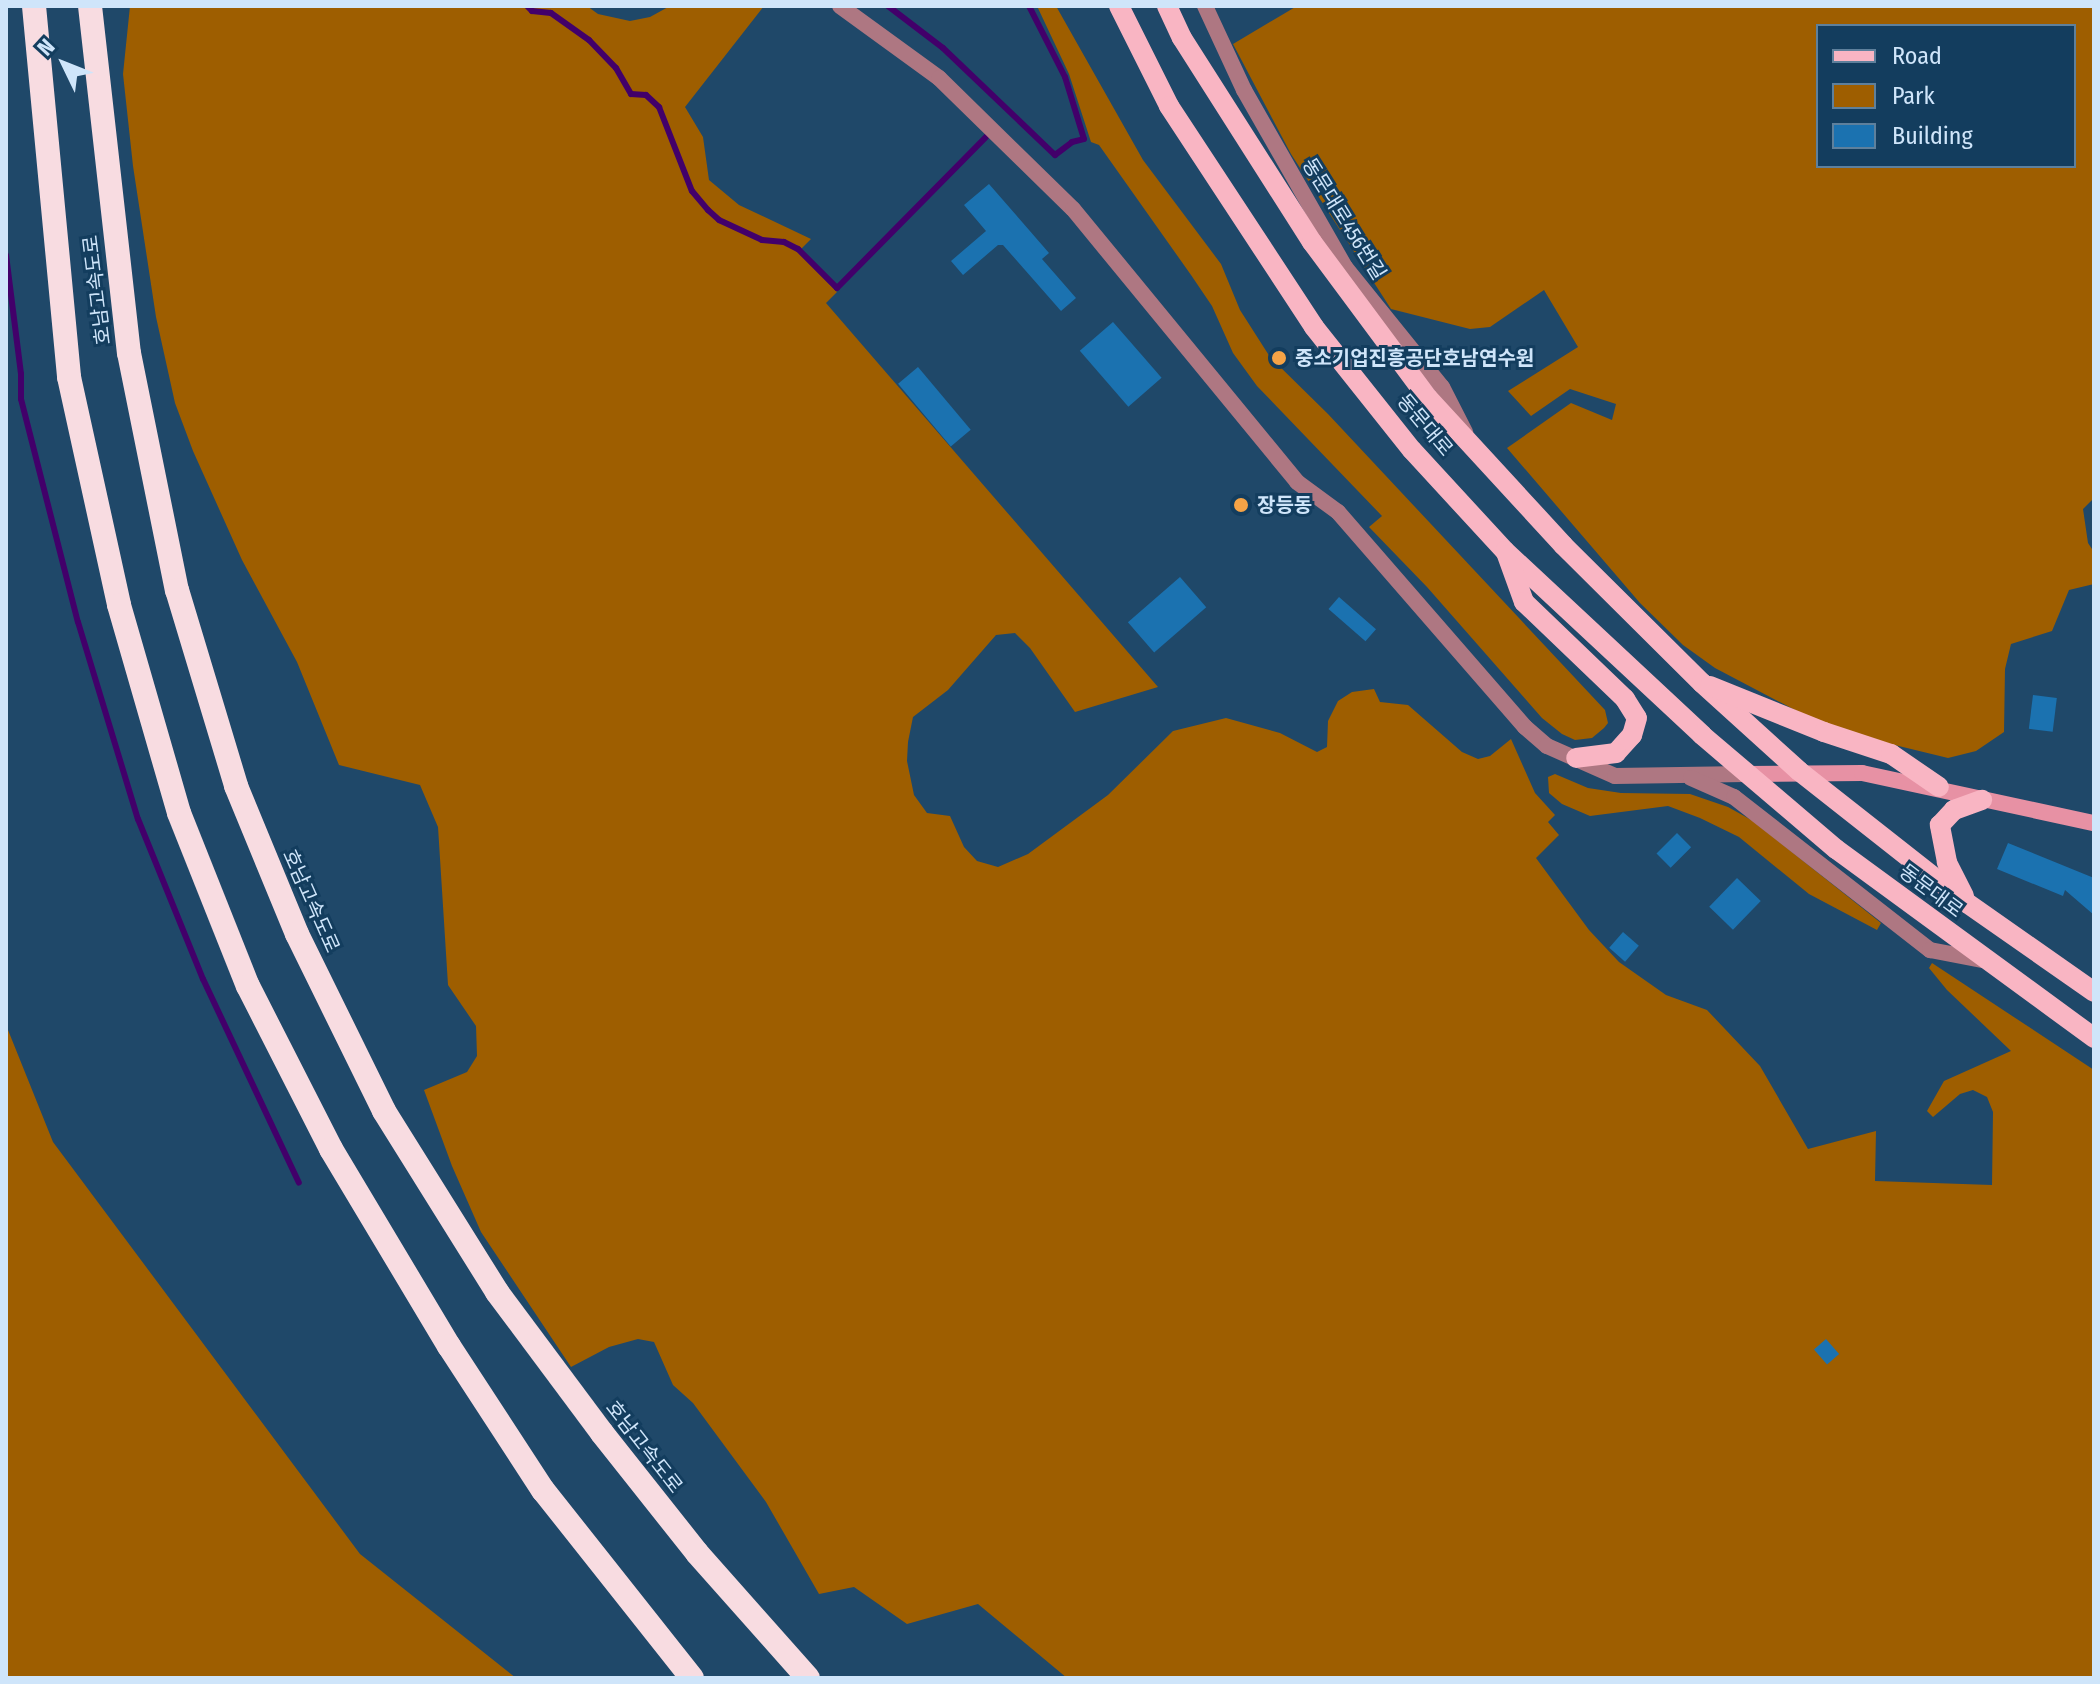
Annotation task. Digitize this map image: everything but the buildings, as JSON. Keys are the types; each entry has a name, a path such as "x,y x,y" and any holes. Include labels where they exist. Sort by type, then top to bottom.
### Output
{"highway":[{"name":"호남고속도로","path":"34,6 69,377 119,605 179,813 248,986 363,1201 449,1346 543,1490 692,1678"},
{"name":"호남고속도로","path":"90,6 129,353 177,590 236,786 297,934 384,1111 497,1292 602,1433 697,1553 808,1678"}],"main road":[{"name":"동문대로","path":"1119,6 1169,106 1314,327 1412,450 1505,551 1745,774 1836,849 1983,960 2094,1038"},
{"name":"동문대로","path":"1167,6 1182,38 1312,242 1428,398 1470,440 1563,545 1702,683 1799,771 1967,903 2094,992"},
{"path":"1505,551 1524,602 1625,699 1637,718 1632,735 1616,753 1576,758"},
{"path":"1702,683 1824,732 1891,754 1939,787"},
{"path":"1745,774 1799,771 1862,773 1939,787 1982,800 2094,823"},
{"path":"1967,903 1947,862 1940,825 1954,810 1982,800"}],"street":[{"path":"840,6 939,78 1073,209 1297,482 1338,512 1525,727 1547,746 1615,776 1745,774"},
{"name":"동문대로456번길","path":"1205,6 1244,90 1345,267 1442,387 1470,440"},
{"path":"1682,775 1734,797 1930,950 1983,960"}],"green space":[{"path":"130,6 587,6 598,14 630,21 650,17 670,6 764,6 685,107 703,137 709,180 739,205 811,239 798,252 837,292 826,303 1158,687 1075,712 1030,648 1015,633 996,635 948,690 913,717 908,742 907,761 914,795 927,813 950,816 964,847 977,861 998,867 1028,854 1108,795 1173,731 1226,718 1280,733 1317,752 1327,747 1328,721 1338,701 1352,692 1374,689 1380,702 1408,705 1462,752 1478,759 1490,756 1511,739 1535,793 1555,815 1548,822 1559,835 1536,858 1589,930 1619,962 1666,995 1707,1010 1760,1066 1808,1149 1876,1131 1875,1181 1992,1185 1993,1112 1987,1097 1973,1090 1960,1094 1933,1117 1927,1111 1944,1081 2011,1051 1947,990 1929,968 1932,963 2094,1070 2094,1678 1067,1678 978,1604 907,1624 854,1587 819,1594 766,1502 693,1403 673,1385 654,1342 638,1339 609,1347 571,1367 481,1232 452,1166 424,1090 467,1072 477,1056 476,1026 448,985 438,827 420,785 339,765 297,662 242,560 193,451 175,403 156,317 133,166 123,74"},
{"path":"1037,6 1056,6 1143,160 1221,264 1240,310 1270,357 1328,414 1605,710 1608,723 1592,738 1575,740 1542,718 1427,587 1369,527 1382,516 1257,386 1233,353 1212,306 1191,275 1099,145 1091,142 1069,74"},
{"path":"1297,6 2094,6 2094,498 2083,509 2088,543 2094,552 2094,584 2069,590 2052,631 2011,644 2005,669 2004,732 1976,751 1948,758 1833,730 1715,668 1683,645 1640,603 1507,448 1571,403 1612,420 1616,404 1570,389 1531,416 1508,391 1578,347 1544,290 1490,327 1470,329 1391,309 1291,154 1233,44"},
{"path":"1555,774 1588,788 1621,793 1690,794 1728,807 1753,821 1881,923 1877,930 1809,894 1739,837 1668,806 1590,816 1562,804 1549,793 1548,777"},
{"path":"6,1025 53,1142 360,1554 516,1678 6,1678"}],"waterway":[{"path":"527,6 532,11 551,13 589,40 616,68 631,94 646,95 659,107 692,191 708,210 719,220 762,240 784,242 798,249 837,288 986,137"},
{"path":"888,6 943,48 1055,155 1072,142 1084,139 1065,77 1029,6"},
{"path":"6,255 21,374 21,399 78,622 138,819 203,979 299,1183"}],"place":[{"name":"중소기업진흥공단호남연수원","path":"1279,358"},
{"name":"장등동","path":"1241,505"}]}
